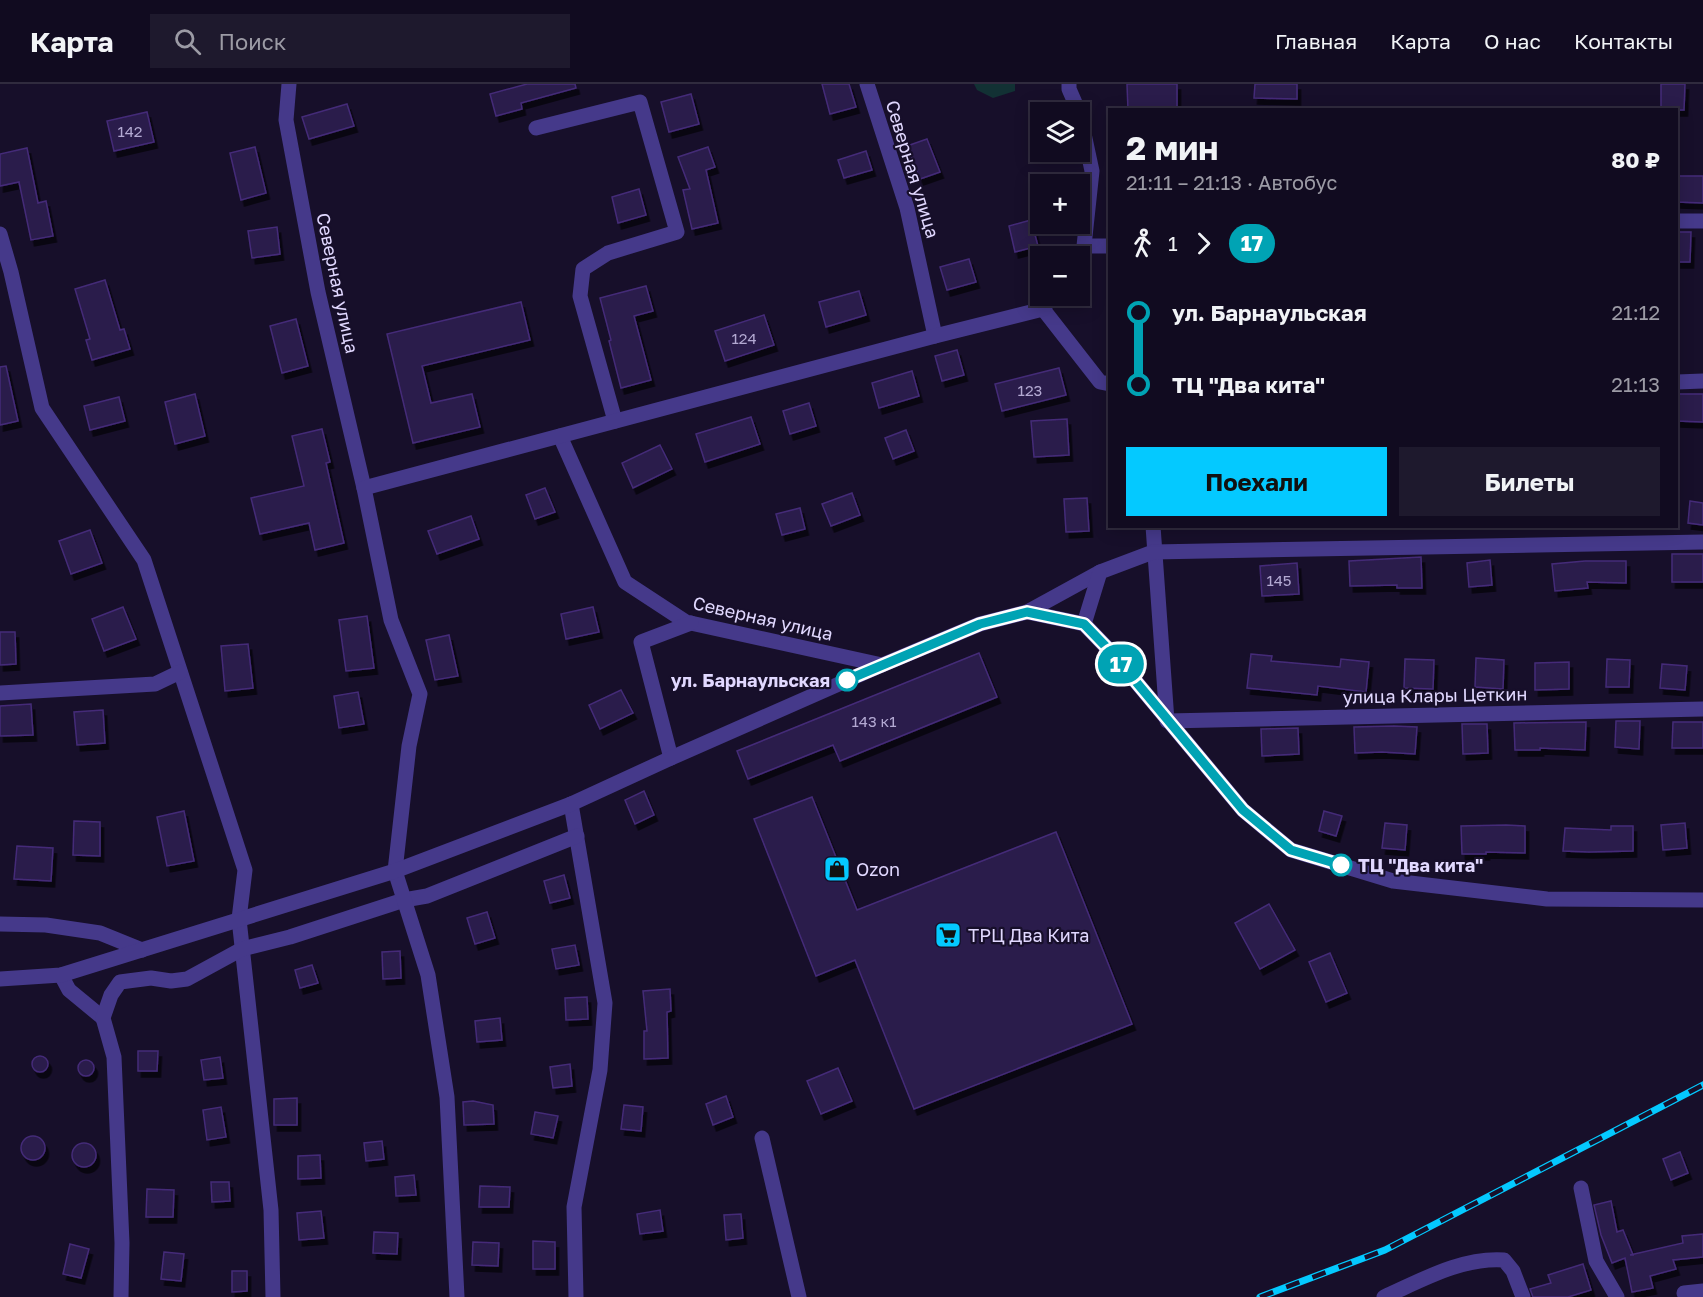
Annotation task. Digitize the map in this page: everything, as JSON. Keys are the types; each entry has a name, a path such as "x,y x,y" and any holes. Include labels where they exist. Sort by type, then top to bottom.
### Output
{"street":[{"name":"Северная улица","path":"290,84 286,120 314,269 364,488 391,620 420,694 409,746 394,871"},
{"name":"Северная улица","path":"867,84 907,208 935,336"},
{"path":"1069,84 1074,102"},
{"path":"536,128 640,102 677,232 608,253 584,269 580,296 615,421"},
{"path":"1082,246 1092,171 1090,162"},
{"path":"1678,221 1703,221"},
{"path":"0,234 42,408 144,560 245,870 239,919 271,1210 273,1297"},
{"path":"1090,249 1108,246"},
{"path":"364,488 1043,309 1045,306"},
{"path":"1043,309 1100,382 1108,384"},
{"path":"1678,382 1703,381"},
{"name":"Северная улица","path":"560,436 625,582 686,622 882,665"},
{"path":"1153,528 1167,721"},
{"path":"0,980 61,975 394,871 571,804 882,665 980,624 1027,612 1100,572 1154,552 1703,543"},
{"path":"1084,624 1100,572"},
{"path":"1027,612 1084,624 1112,653 1243,810 1291,850 1405,883 1547,899 1703,900"},
{"path":"671,758 641,642 691,623"},
{"path":"0,693 154,684 180,672"},
{"name":"улица Клары Цеткин","path":"1167,721 1703,709"},
{"path":"571,804 605,1003 600,1070 574,1207 576,1297"},
{"path":"121,1297 122,1243 114,1057 104,1018 111,995 120,982 151,978 171,981 187,979 242,949 290,937 404,900 427,896 577,837"},
{"path":"394,871 428,975 447,1097 457,1297"},
{"path":"0,924 46,924 100,933 142,950"},
{"path":"61,975 69,990 104,1018"},
{"path":"762,1138 799,1297"},
{"path":"1581,1188 1596,1261 1617,1297"},
{"path":"1384,1297 1445,1270 1491,1259 1504,1260 1514,1271 1523,1297"},
{"path":"1684,1293 1703,1291"}],"green space":[{"path":"974,84 1015,84 1015,91 993,98 977,90"}],"building":[{"path":"527,84 575,84 576,88 521,103 522,109 496,116 490,94"},
{"path":"822,84 849,84 856,107 830,114"},
{"path":"1127,84 1177,84 1177,108 1128,108"},
{"path":"1255,84 1297,84 1297,99 1254,98"},
{"path":"1661,84 1685,84 1684,110 1661,108"},
{"path":"691,94 699,124 669,132 661,102"},
{"path":"347,104 354,126 309,139 302,117"},
{"path":"147,112 154,142 114,151 107,121"},
{"path":"927,139 940,172 920,179 907,146"},
{"path":"255,147 266,193 241,200 230,153"},
{"path":"708,147 715,167 706,170 718,223 692,229 683,190 690,189 678,157"},
{"path":"27,148 38,203 46,201 53,236 31,240 19,182 0,186 0,154"},
{"path":"866,151 872,170 844,178 838,160"},
{"path":"1678,176 1703,176 1703,203 1678,202"},
{"path":"639,189 646,215 618,223 612,197"},
{"path":"1030,220 1030,234 1035,234 1038,246 1030,246 1030,248 1015,252 1009,226"},
{"path":"277,227 280,254 252,258 248,231"},
{"path":"1678,232 1691,232 1690,262 1678,262"},
{"path":"969,259 976,282 947,290 940,267"},
{"path":"105,280 120,330 124,329 130,349 92,360 86,340 90,339 75,289"},
{"path":"646,286 653,311 634,316 651,380 621,388 600,298"},
{"path":"859,291 866,315 826,327 819,302"},
{"path":"521,302 530,340 422,366 431,403 472,394 480,427 413,443 387,334"},
{"path":"764,315 774,345 725,361 715,331"},
{"path":"296,319 308,366 282,373 270,326"},
{"path":"957,350 964,375 942,381 935,356"},
{"path":"6,366 18,421 0,425 0,367"},
{"path":"1059,368 1066,395 1002,411 995,384"},
{"path":"912,371 919,396 879,408 872,383"},
{"path":"195,394 205,436 175,444 165,402"},
{"path":"1678,394 1703,394 1703,422 1678,421"},
{"path":"119,397 125,421 90,430 84,406"},
{"path":"809,403 816,426 790,434 783,411"},
{"path":"751,417 760,444 705,462 696,434"},
{"path":"1067,419 1069,455 1034,457 1031,421"},
{"path":"322,429 330,462 326,463 344,543 315,550 309,523 260,534 251,498 304,486 292,436"},
{"path":"906,430 914,451 893,459 885,438"},
{"path":"660,445 672,469 633,488 622,463"},
{"path":"545,488 555,512 535,519 526,495"},
{"path":"852,493 860,515 831,526 822,504"},
{"path":"1087,498 1089,531 1066,532 1064,499"},
{"path":"1690,501 1703,503 1703,525 1688,523"},
{"path":"800,508 805,529 782,535 776,514"},
{"path":"471,516 479,539 437,554 428,531"},
{"path":"90,530 102,563 71,574 59,541"},
{"path":"1672,554 1703,554 1703,582 1672,582"},
{"path":"1421,557 1422,588 1397,588 1397,585 1350,586 1349,561"},
{"path":"1490,560 1492,585 1469,587 1467,563"},
{"path":"1626,561 1626,583 1587,582 1588,588 1555,591 1552,564"},
{"path":"1297,563 1299,594 1262,596 1260,566"},
{"path":"123,607 136,639 104,651 92,619"},
{"path":"593,607 599,632 566,639 561,614"},
{"path":"367,616 374,668 346,671 339,620"},
{"path":"0,632 15,632 16,664 0,665"},
{"path":"449,635 458,676 435,680 426,640"},
{"path":"248,644 253,688 225,691 221,646"},
{"path":"979,653 997,697 840,761 833,745 748,779 737,751"},
{"path":"1251,654 1272,656 1271,661 1340,667 1341,659 1369,662 1366,692 1318,686 1317,695 1247,688"},
{"path":"1476,658 1504,660 1503,689 1475,687"},
{"path":"1405,659 1434,660 1433,689 1404,688"},
{"path":"1607,659 1630,660 1629,687 1606,687"},
{"path":"1569,662 1569,689 1535,690 1535,663"},
{"path":"1662,664 1687,666 1685,690 1660,688"},
{"path":"621,690 633,713 600,729 589,705"},
{"path":"358,692 364,724 339,728 334,696"},
{"path":"31,704 33,735 0,736 0,706"},
{"path":"103,710 105,743 77,745 74,712"},
{"path":"1616,721 1640,721 1639,749 1615,747"},
{"path":"1586,722 1585,750 1540,748 1540,750 1515,750 1514,723"},
{"path":"1673,722 1703,722 1703,748 1672,748"},
{"path":"1462,724 1487,724 1488,753 1463,754"},
{"path":"1354,727 1417,727 1415,754 1355,753"},
{"path":"1298,728 1299,754 1262,756 1261,729"},
{"path":"644,791 654,815 635,824 625,800"},
{"name":"ТРЦ Два Кита","path":"812,797 857,910 1056,832 1132,1024 914,1109 855,960 816,976 754,819"},
{"path":"184,811 194,861 167,866 157,817"},
{"path":"1324,811 1342,816 1336,836 1319,831"},
{"path":"74,821 100,822 100,856 73,855"},
{"path":"1385,823 1407,825 1405,850 1382,848"},
{"path":"1685,823 1687,848 1663,850 1661,825"},
{"path":"1461,826 1525,826 1525,853 1462,854"},
{"path":"1611,826 1633,826 1633,851 1563,851 1565,828 1611,830"},
{"path":"17,846 53,848 51,881 14,879"},
{"path":"564,875 570,898 550,903 544,881"},
{"path":"1269,904 1295,950 1260,969 1235,923"},
{"path":"487,912 495,938 475,944 467,918"},
{"path":"575,945 579,965 556,969 552,949"},
{"path":"400,951 401,978 383,979 382,952"},
{"path":"1330,953 1347,993 1326,1002 1309,962"},
{"path":"312,965 318,983 300,988 295,970"},
{"path":"670,989 671,1011 667,1012 668,1058 644,1059 644,1031 647,1031 643,991"},
{"path":"587,997 588,1019 566,1020 565,998"},
{"path":"500,1018 502,1040 477,1042 475,1021"},
{"path":"138,1051 158,1051 157,1071 138,1071"},
{"path":"37,1056 43,1056 48,1064 46,1070 37,1072 32,1067 32,1061"},
{"path":"220,1057 223,1078 204,1080 201,1060"},
{"path":"83,1060 89,1060 94,1068 92,1074 83,1076 78,1071 78,1065"},
{"path":"570,1064 572,1086 553,1088 550,1067"},
{"path":"838,1068 852,1101 821,1114 807,1081"},
{"path":"726,1096 733,1117 713,1125 706,1104"},
{"path":"297,1098 297,1125 274,1125 274,1099"},
{"path":"473,1101 493,1105 494,1124 464,1125 463,1102"},
{"path":"624,1105 643,1107 641,1131 621,1129"},
{"path":"221,1107 226,1137 207,1140 203,1110"},
{"path":"535,1112 558,1116 553,1138 531,1134"},
{"path":"28,1136 38,1136 45,1143 45,1153 38,1160 28,1160 21,1153 21,1143"},
{"path":"382,1141 384,1159 366,1161 364,1143"},
{"path":"79,1143 89,1143 96,1150 96,1160 89,1167 79,1167 72,1160 72,1150"},
{"path":"1680,1152 1688,1173 1671,1180 1663,1159"},
{"path":"320,1155 321,1178 298,1179 298,1156"},
{"path":"414,1175 416,1195 396,1196 395,1177"},
{"path":"211,1182 229,1182 230,1201 212,1202"},
{"path":"480,1186 510,1187 509,1207 479,1207"},
{"path":"147,1189 174,1190 173,1217 146,1217"},
{"path":"1611,1201 1617,1232 1623,1230 1633,1254 1683,1243 1682,1236 1703,1234 1703,1257 1673,1260 1676,1269 1650,1276 1653,1288 1632,1292 1625,1258 1612,1263 1601,1235 1594,1205"},
{"path":"660,1210 663,1231 640,1234 637,1214"},
{"path":"321,1211 324,1238 299,1240 297,1213"},
{"path":"741,1214 743,1238 726,1240 724,1215"},
{"path":"374,1232 398,1233 397,1254 373,1253"},
{"path":"533,1241 555,1242 555,1269 533,1269"},
{"path":"473,1242 499,1243 498,1266 472,1265"},
{"path":"70,1244 89,1249 81,1278 63,1274"},
{"path":"164,1252 184,1254 181,1281 161,1279"},
{"path":"1583,1264 1591,1290 1568,1297 1533,1297 1530,1289 1551,1283 1548,1275"},
{"path":"232,1271 247,1271 247,1291 232,1292"}],"railway":[{"path":"1260,1297 1385,1250 1703,1085"}],"bus line":[{"name":"17","path":"847,680 980,624 1027,612 1084,624 1112,653 1243,810 1291,850 1341,865"}],"place":[{"name":"ул. Барнаульская","path":"847,680"},
{"name":"ТЦ \"Два кита\"","path":"1341,865"},
{"name":"Ozon","path":"837,869"},
{"name":"ТРЦ Два Кита","path":"948,935"}]}
